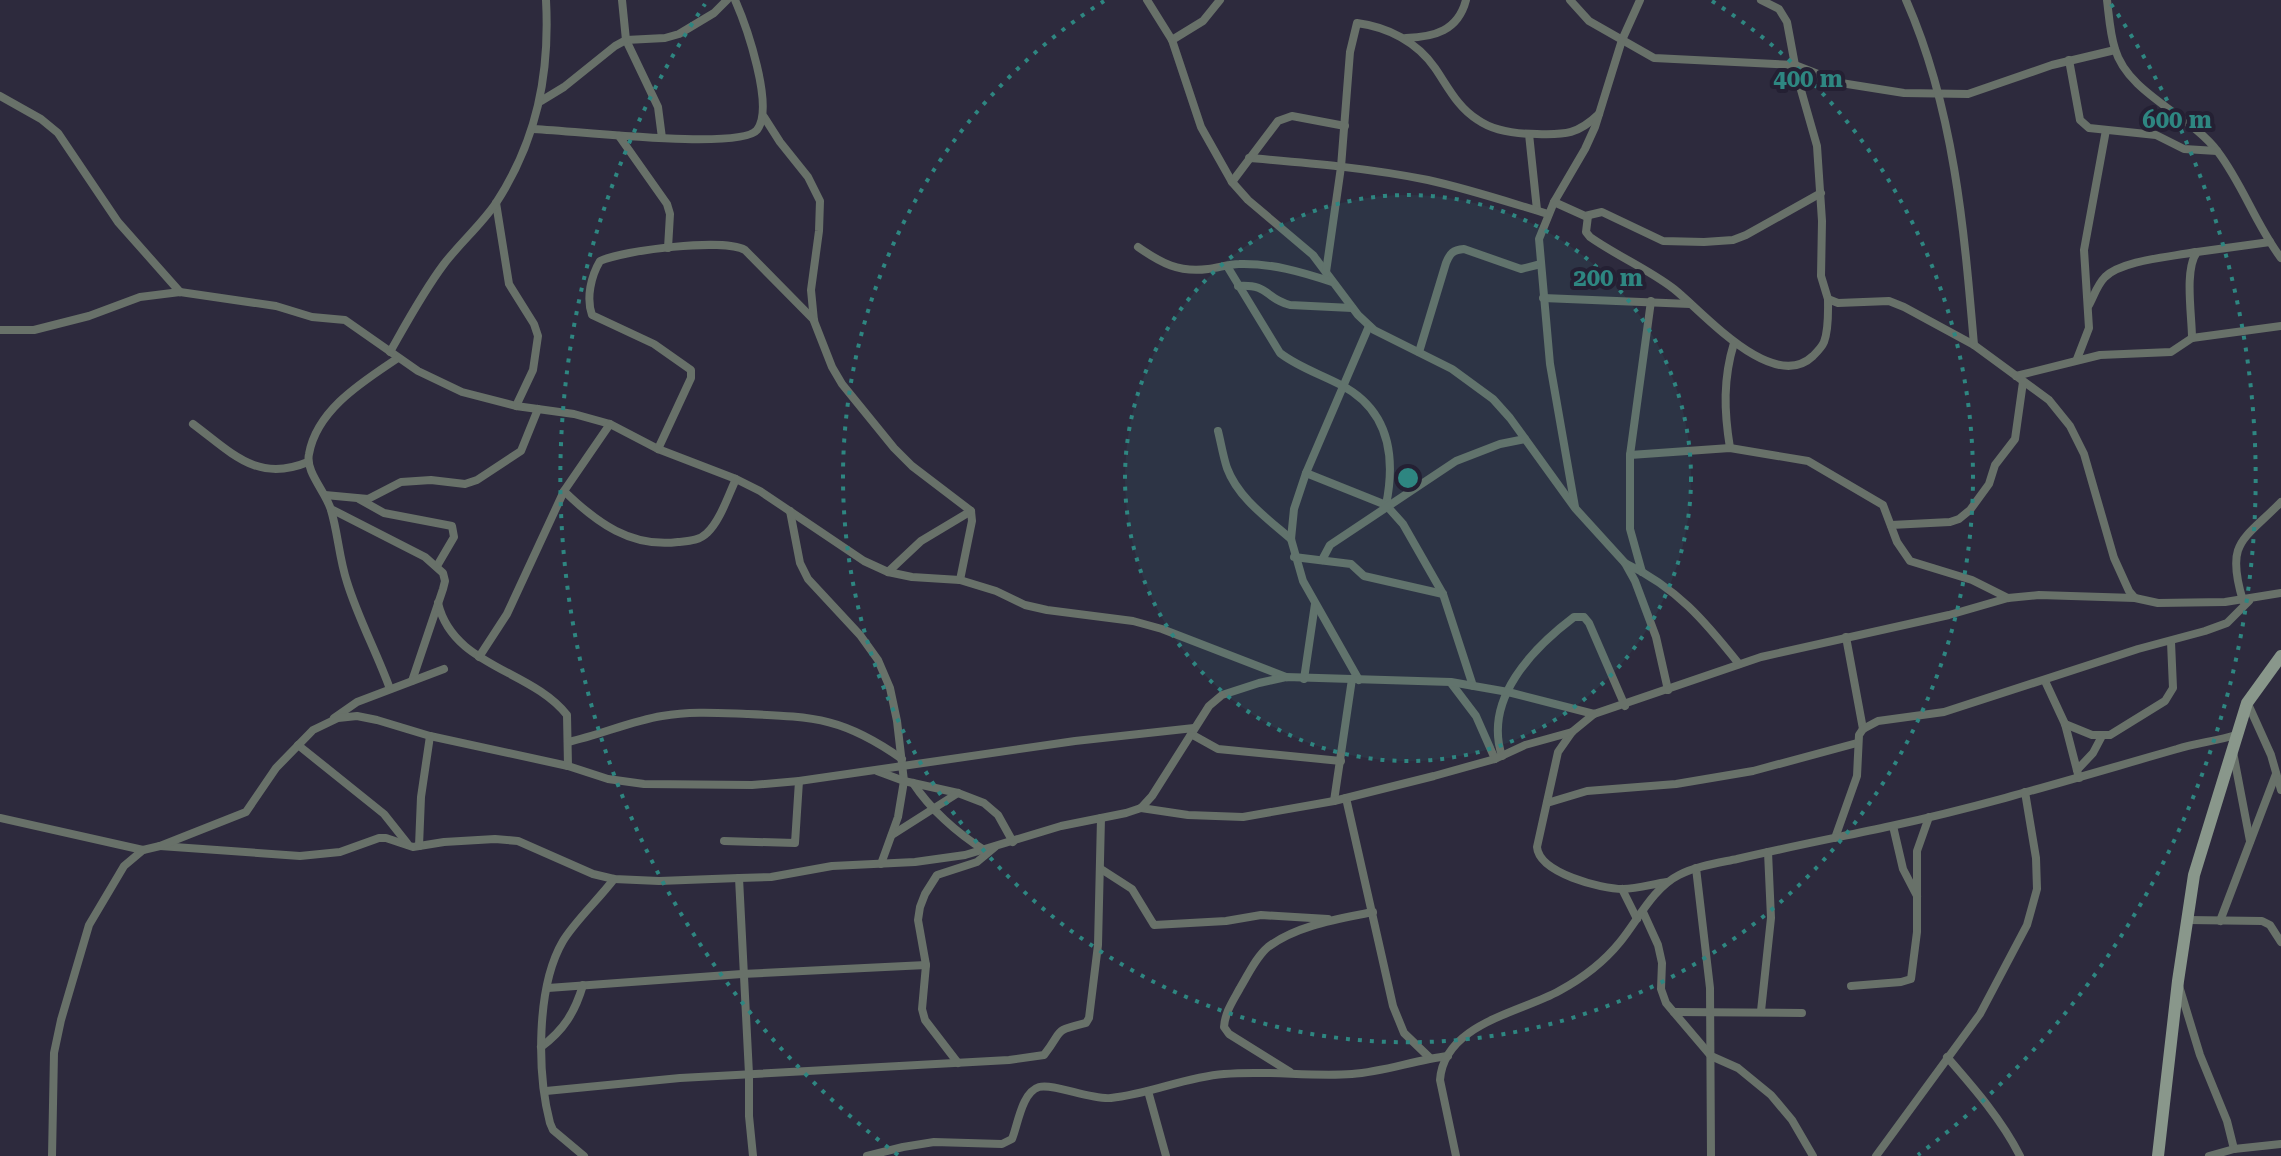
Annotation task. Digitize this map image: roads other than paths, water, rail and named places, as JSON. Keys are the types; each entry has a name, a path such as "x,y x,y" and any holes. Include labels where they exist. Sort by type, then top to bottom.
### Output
{"street":[{"path":"390,689 348,585 331,509 308,462 309,451 333,408 394,355 425,292 445,263 496,203 532,129 541,101 545,74 546,0"},
{"path":"622,0 626,40 658,107 662,138"},
{"path":"541,101 626,40 679,34 714,13 727,0"},
{"path":"735,0 753,49 764,117 808,177 820,201 811,290 814,321 832,367 877,429 912,466 971,511 972,521 960,580"},
{"path":"1147,0 1172,40 1201,127 1232,182 1248,200 1313,255 1369,326 1452,369 1493,399 1575,508 1625,563 1646,607 1668,690"},
{"path":"1172,40 1203,21 1220,0"},
{"path":"1405,38 1444,32 1458,17 1466,0"},
{"path":"1570,0 1589,21 1654,58 1795,65 1866,89 1937,95 1968,94 2069,60 2115,50"},
{"path":"1575,508 1550,364 1539,239 1554,202 1585,149 1622,40 1640,0"},
{"path":"1588,216 1586,232 1590,237 1658,278 1734,343 1777,364 1798,366 1825,340 1828,299 1821,276 1821,193 1817,146 1784,15 1761,0"},
{"path":"1906,0 1917,25 1956,172 1974,345"},
{"path":"2107,0 2115,50 2123,66 2137,83 2198,129 2217,151 2281,258"},
{"path":"1326,272 1341,167 1355,25 1364,24 1405,38 1422,52 1459,103 1475,119 1491,127 1529,134 1566,134 1580,130 1599,114"},
{"path":"2069,60 2080,120 2089,128 2156,135 2184,149 2217,151"},
{"path":"0,96 41,119 58,133 118,222 180,292"},
{"path":"532,129 619,136 735,139 752,135 764,117"},
{"path":"1232,182 1278,121 1285,117 1345,126"},
{"path":"2077,359 2089,328 2084,250 2106,130"},
{"path":"1529,134 1537,210"},
{"path":"619,136 667,204 670,214 668,248"},
{"path":"1249,158 1341,167 1438,182 1548,214"},
{"path":"1554,202 1588,216 1602,212 1663,241 1719,241 1733,240 1755,231 1821,193"},
{"path":"496,203 509,284 538,336 533,370 516,406"},
{"path":"2089,306 2097,288 2113,272 2145,261 2270,242"},
{"path":"658,449 691,378 691,370 654,344 592,315 590,295 594,271 600,261 668,248 737,245 754,258 814,321"},
{"path":"1138,247 1177,269 1210,269 1239,264 1283,268 1333,282"},
{"path":"1419,352 1449,254 1464,249 1521,269 1541,264"},
{"path":"2192,338 2190,269 2197,252"},
{"path":"1227,266 1280,353 1292,362 1345,386 1373,409 1384,429 1389,466 1387,506"},
{"path":"1238,286 1259,286 1282,303 1290,305 1352,308"},
{"path":"0,330 34,330 89,316 140,297 180,292 276,306 312,317 345,320 394,355 462,392 610,424 658,449 736,479 864,561 888,572 960,580 996,591 1025,605 1133,621 1162,629 1286,677 1451,682 1508,692 1594,714"},
{"path":"1543,298 1691,304"},
{"path":"1828,299 1838,303 1889,301 1974,345 2049,400 2070,426 2089,467 2114,558 2135,598"},
{"path":"1642,572 1630,529 1630,455 1651,301"},
{"path":"1334,801 1355,680 1315,604 1294,557 1291,539 1294,509 1306,473 1369,326"},
{"path":"2019,379 2077,359 2111,354 2171,352 2192,338 2281,326"},
{"path":"1730,448 1725,378 1734,343"},
{"path":"1891,525 1950,522 1970,510 1989,484 1995,465 2015,439 2019,379"},
{"path":"325,495 358,499 375,497 401,482 431,480 465,484 491,473 521,451 538,409"},
{"path":"193,424 229,451 265,470 296,467 308,462"},
{"path":"479,657 507,614 564,491 610,424"},
{"path":"1218,431 1228,471 1240,489 1253,506 1291,539"},
{"path":"1322,560 1330,545 1456,461 1500,444 1525,439"},
{"path":"1630,455 1730,448 1818,465 1883,505 1902,553 1910,561 1972,580 2008,598"},
{"path":"1306,473 1387,506 1414,540 1443,594 1473,686"},
{"path":"564,491 611,529 645,543 659,544 692,540 709,532 736,479"},
{"path":"358,499 384,513 452,526 454,537 437,566"},
{"path":"2246,600 2235,576 2235,559 2240,543 2253,526 2281,502"},
{"path":"331,509 413,550 437,566 445,581 412,681"},
{"path":"790,511 800,563 808,579 860,635 878,660 890,688 908,782 960,833 984,850"},
{"path":"888,572 921,541 971,511"},
{"path":"1294,557 1351,564 1369,578 1443,594"},
{"path":"1625,563 1698,613 1739,664"},
{"path":"2234,741 2182,747 1929,817 1696,868 1668,882 1622,889 1571,877 1543,863 1537,847 1558,752 1572,732 1594,714 1625,706 1739,664 1949,615 2008,598 2039,595 2135,598 2158,603 2246,600 2281,593"},
{"path":"1863,729 1878,721 1944,712 2138,649 2171,642 2227,623 2246,600"},
{"path":"438,602 451,634 479,657 561,706 567,715 568,766"},
{"path":"1304,679 1315,604"},
{"path":"1499,757 1497,730 1508,692 1519,670 1534,651 1574,617 1580,616 1589,623 1625,706"},
{"path":"1835,838 1852,797 1857,776 1857,743 1863,729 1846,637"},
{"path":"2065,724 2102,736 2110,735 2170,695 2174,674 2171,642"},
{"path":"2158,1156 2178,981 2194,875 2247,703 2281,656"},
{"path":"0,818 143,850 160,846 246,812 276,768 313,730 357,702 444,669"},
{"path":"1141,808 1152,796 1209,706 1222,695 1286,677"},
{"path":"2045,681 2065,724 2078,774"},
{"path":"1451,682 1476,716 1499,757"},
{"path":"2247,703 2267,745 2281,790"},
{"path":"568,742 658,716 681,713 795,715 818,718 855,730 902,763"},
{"path":"331,721 357,716 430,736 568,766 608,779 644,784 752,785 799,781 876,771 902,763 1075,741 1192,731 1218,749 1341,761"},
{"path":"160,846 300,856 340,852 379,838 413,847 472,839 518,841 593,874 614,879 659,881 771,877 832,866 915,862 984,850 1061,826 1141,808 1229,818 1334,801 1499,757 1525,745 1572,732"},
{"path":"419,846 421,797 430,736"},
{"path":"2078,774 2102,736"},
{"path":"2234,741 2251,843"},
{"path":"1547,803 1587,791 1676,784 1753,771 1857,743"},
{"path":"298,745 384,814 408,844"},
{"path":"876,771 974,798 992,808 1013,842"},
{"path":"2220,921 2276,774"},
{"path":"724,841 795,843 799,781"},
{"path":"881,864 908,782"},
{"path":"1876,1156 1980,1014 2027,925 2037,889 2036,858 2025,792"},
{"path":"892,835 958,793"},
{"path":"1346,798 1393,1006 1404,1033 1430,1058"},
{"path":"1851,986 1911,979 1916,945 1917,851 1929,817"},
{"path":"546,1091 618,1082 958,1063 1044,1055 1063,1028 1086,1023 1098,945 1101,818"},
{"path":"1893,826 1903,869 1917,897"},
{"path":"958,1063 925,1020 922,1009 926,965 918,920 925,894 937,875 977,862 996,847"},
{"path":"52,1156 54,1053 79,951 104,897 124,866 143,850"},
{"path":"1761,1011 1771,918 1768,852"},
{"path":"1696,868 1710,1011 1711,1156"},
{"path":"1101,869 1132,889 1154,925 1226,921 1261,915 1334,920"},
{"path":"739,878 753,1156"},
{"path":"584,1156 553,1130 548,1115 541,1012 563,942 614,879"},
{"path":"1456,1156 1440,1080 1441,1069 1448,1056 1462,1038 1476,1028 1556,993 1604,960 1668,882"},
{"path":"1622,889 1658,945 1662,963 1661,989 1666,1003 1711,1056 1738,1068 1771,1095 1792,1120 1813,1156"},
{"path":"1294,1074 1229,1034 1224,1027 1224,1018 1267,948 1305,929 1373,912"},
{"path":"2188,920 2262,921 2270,925 2281,942"},
{"path":"548,988 926,965"},
{"path":"2178,981 2200,1055 2217,1092 2234,1149"},
{"path":"541,1047 565,1026 578,1003 583,985"},
{"path":"1674,1012 1802,1013"},
{"path":"867,1156 934,1142 1002,1144 1012,1139 1029,1094 1037,1087 1109,1098 1148,1091 1191,1078 1224,1074 1354,1074 1448,1056"},
{"path":"1947,1057 1974,1087 2020,1156"},
{"path":"1148,1091 1166,1156"},
{"path":"2209,1156 2234,1149 2281,1144"}]}
